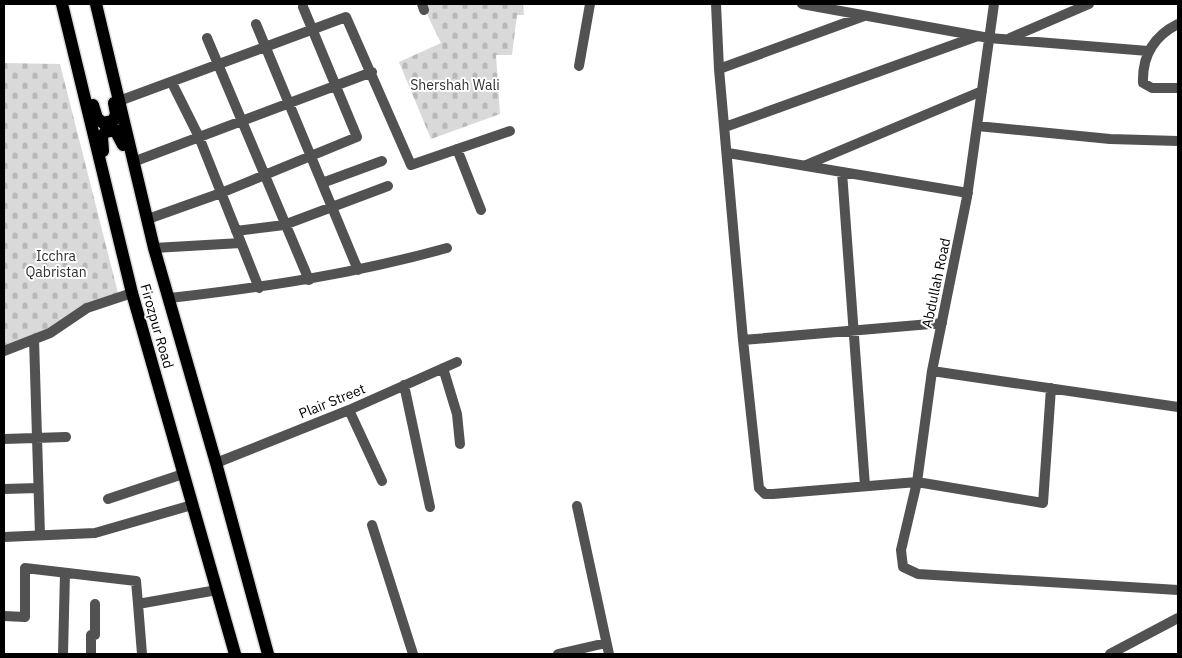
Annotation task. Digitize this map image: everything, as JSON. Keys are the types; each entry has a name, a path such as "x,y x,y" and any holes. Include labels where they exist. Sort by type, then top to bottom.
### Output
{"main road":[{"name":"Firozpur Road","path":"62,4 132,293 235,654"},
{"path":"69,4 97,118 103,123 113,121 116,114 90,4"},
{"name":"Firozpur Road","path":"96,4 154,248 170,298 268,654"},
{"path":"120,245 122,224 102,144 102,137 105,132 115,130 122,140 143,220 154,248"}],"street":[{"path":"580,66 590,4"},
{"path":"716,4 719,69 728,152 743,340 759,488 765,494 773,494 917,482 1043,503 1051,388"},
{"path":"802,4 989,38 1148,51"},
{"name":"Abdullah Road","path":"994,4 968,193 932,371 917,482 901,550 903,566 918,574 1178,590"},
{"path":"1007,40 1089,4"},
{"path":"148,219 221,193 357,137 303,7"},
{"path":"719,69 866,16"},
{"path":"119,101 172,83 265,46 346,17 372,72 411,164 510,131"},
{"path":"256,24 358,270"},
{"path":"1178,24 1162,34 1148,51 1142,73 1143,83 1152,88 1178,88"},
{"path":"725,127 978,36"},
{"path":"207,38 284,225 309,280"},
{"path":"133,162 335,84 372,72"},
{"path":"172,83 199,137 259,288"},
{"path":"805,166 982,91"},
{"path":"977,126 1110,139 1178,141"},
{"path":"457,149 481,210"},
{"path":"728,152 968,193"},
{"path":"322,183 382,161"},
{"path":"842,172 865,486"},
{"path":"236,231 284,225 330,206 388,186"},
{"path":"154,248 241,243"},
{"path":"170,298 259,288 309,280 447,248"},
{"path":"4,351 50,332 87,308 132,293"},
{"path":"743,340 942,323"},
{"path":"34,339 40,535"},
{"name":"Plair Street","path":"216,463 349,410 457,362"},
{"path":"443,368 456,414 460,444"},
{"path":"932,371 1178,407"},
{"path":"404,385 430,507"},
{"path":"349,410 382,481"},
{"path":"4,439 66,437"},
{"path":"108,499 183,474"},
{"path":"4,489 38,488"},
{"path":"4,536 107,531 192,505"},
{"path":"576,506 609,654"},
{"path":"372,524 413,654"},
{"path":"4,616 25,617 25,568 136,581 142,654"},
{"path":"63,654 65,573"},
{"path":"138,604 217,590"},
{"path":"91,654 91,635 95,635 95,604"},
{"path":"1110,654 1178,618"},
{"path":"558,654 606,643"}],"green space":[{"name":"Shershah Wali","path":"422,4 523,4 524,15 517,15 512,55 496,55 500,114 431,139 399,62 441,43"},
{"name":"Icchra Qabristan","path":"4,63 60,64 119,297 4,351"}]}
